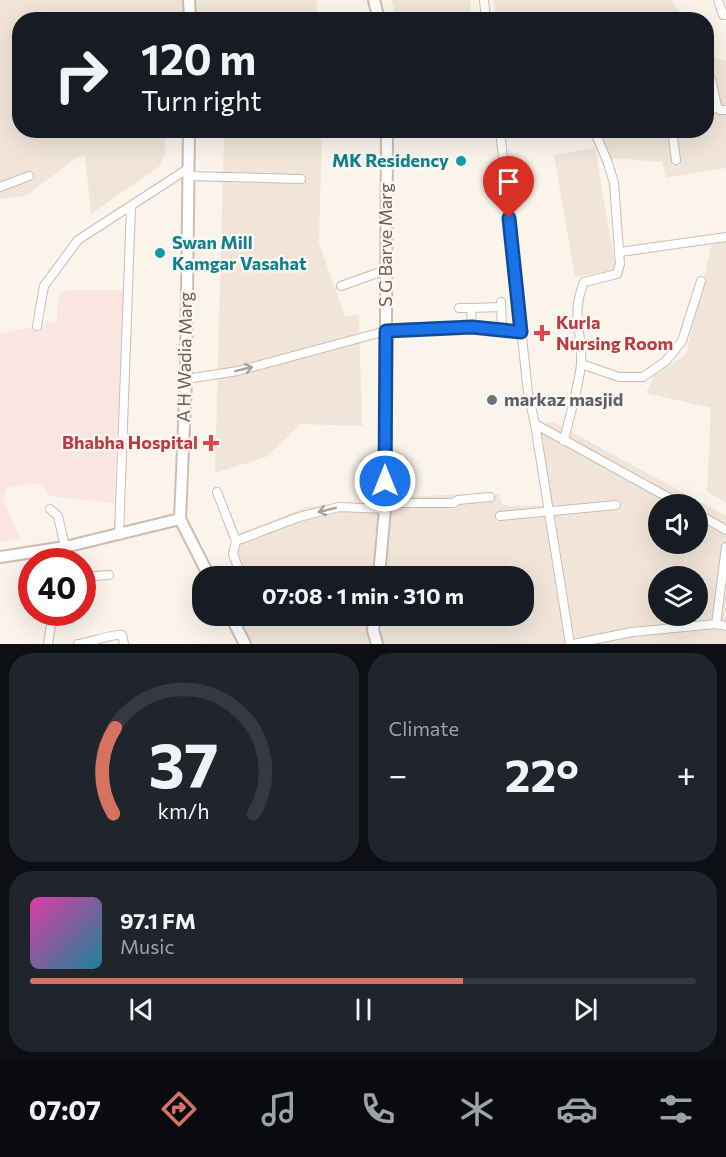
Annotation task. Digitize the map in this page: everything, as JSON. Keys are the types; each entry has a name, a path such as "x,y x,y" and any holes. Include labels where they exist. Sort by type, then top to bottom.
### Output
{"street":[{"path":"718,0 723,15 726,15"},
{"path":"714,92 717,106 720,110 726,110"},
{"name":"A H Wadia Marg","path":"189,138 186,379 180,519 204,566"},
{"name":"S G Barve Marg","path":"380,566 385,506 387,138"},
{"path":"501,138 528,393 571,644 632,632 716,624 726,626"},
{"path":"564,441 581,364 576,306 578,297 584,282 617,274 620,252 614,183 597,138"},
{"path":"673,138 676,160"},
{"path":"37,326 44,286 78,240 189,172 301,179"},
{"path":"0,187 29,176"},
{"path":"120,535 131,207"},
{"path":"620,252 726,237"},
{"path":"341,286 386,270"},
{"path":"581,364 619,377 643,377 666,361 682,341 700,281"},
{"path":"459,308 501,304 502,331"},
{"path":"471,308 472,327"},
{"path":"186,379 238,371 386,331 472,327 521,332"},
{"path":"535,424 662,494"},
{"path":"217,492 236,541 233,554 238,566"},
{"path":"236,541 298,517 339,507 453,503 458,500 490,497"},
{"path":"500,516 616,505"},
{"path":"50,509 58,516 65,547"},
{"path":"0,557 65,547 180,519"},
{"path":"708,520 726,530"},
{"path":"716,624 726,546"},
{"path":"96,576 109,575"},
{"path":"48,644 51,626"},
{"path":"236,626 245,644"},
{"path":"374,626 377,644"},
{"path":"78,644 94,642 118,634 122,635 124,644"}],"shaded area":[{"path":"0,0 317,0 317,12 12,12 12,138 166,138 165,153 160,166 91,214 85,155 76,158 26,196 0,199"},
{"path":"391,0 470,0 471,12 395,12"},
{"path":"494,0 670,0 680,12 495,12"},
{"path":"714,55 726,61 726,168 666,178 662,162 611,158 603,138 714,138"},
{"path":"224,138 322,138 319,243 345,316 359,315 362,426 301,424 266,457 215,473"},
{"path":"595,148 616,270 575,277 554,155"},
{"path":"726,242 726,503 707,491 711,408 646,393 654,376 686,354 712,243"},
{"path":"69,290 124,290 114,503 50,496 42,485 31,484 7,488 3,499 20,538 0,542 0,334 57,321 58,297"},
{"path":"553,422 686,494 648,494 648,554 708,554 708,506 726,516 726,644 251,644 240,626 534,626 534,566 233,566 229,553 233,540 238,534 306,507 371,505 377,499 392,497 495,493 499,495 502,504 508,506 543,505 546,502 537,429 544,423"}],"place":[{"name":"MK Residency","path":"461,161"},
{"name":"Swan Mill Kamgar Vasahat","path":"160,253"},
{"name":"Kurla Nursing Room","path":"542,333"},
{"name":"markaz masjid","path":"492,400"},
{"name":"Bhabha Hospital","path":"211,443"}],"route":[{"path":"385,481 386,331 472,327 521,332 509,218"}]}
